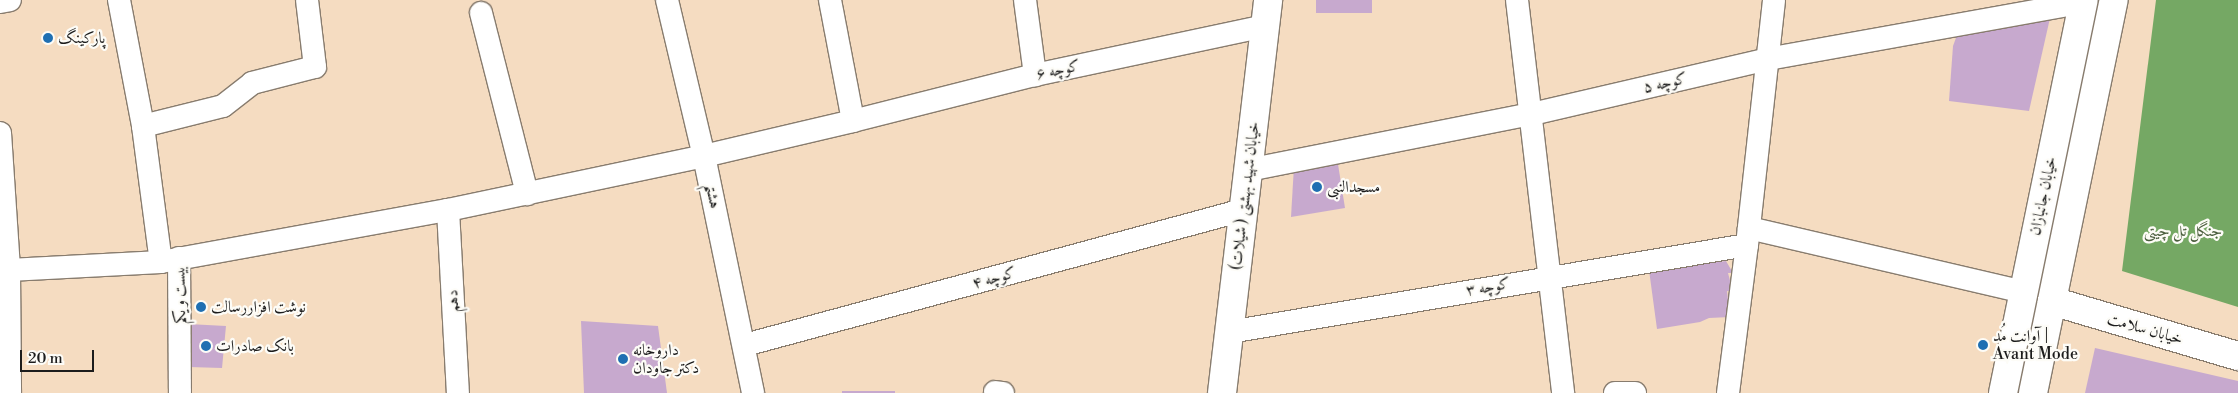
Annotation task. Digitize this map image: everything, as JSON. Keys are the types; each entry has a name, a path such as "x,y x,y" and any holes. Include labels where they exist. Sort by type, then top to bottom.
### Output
{"main road":[{"name":"خیابان جانبازان","path":"2033,393 2114,0"},
{"name":"خیابان جانبازان","path":"2002,393 2084,1"},
{"name":"خیابان شهید بهشتی ( شیلات)","path":"1222,393 1266,13"},
{"name":"خیابان سلامت","path":"2052,301 2238,356"}],"street":[{"path":"0,2 10,0"},
{"name":"بیست و یکم","path":"120,0 170,260 180,393"},
{"path":"144,126 223,106 252,83 315,67 307,0"},
{"name":"هشتم","path":"667,0 704,156 753,393"},
{"path":"830,0 853,121"},
{"path":"1026,0 1035,74"},
{"path":"1517,0 1532,114 1563,393"},
{"path":"1728,393 1748,236 1774,0"},
{"name":"کوچه ۵","path":"1248,170 1532,114 1768,59 2084,1"},
{"path":"481,13 527,194"},
{"name":"کوچه ۶","path":"9,270 170,260 527,194 704,156 853,121 1266,13"},
{"path":"0,132 9,270 10,393"},
{"name":"دهم","path":"448,210 458,393"},
{"name":"کوچه ۴","path":"744,345 1243,210"},
{"path":"1748,236 2023,292"},
{"name":"کوچه ۳","path":"1229,332 1550,277 1748,236"},
{"path":"1615,393 1635,393"}],"green space":[{"name":"جنگل تل چیتی","path":"2156,0 2238,0 2238,307 2122,271"}],"building":[{"path":"1316,0 1372,0 1372,13 1316,13"},
{"path":"2050,18 2029,111 1949,101 1953,46 1960,27"},
{"name":"مسجدالنبی","path":"1337,158 1345,208 1291,217 1294,166"},
{"path":"1726,261 1733,273 1728,273 1733,292 1727,291 1730,317 1709,318 1700,322 1657,329 1649,270"},
{"name":"داروخانه دکتر جاودان","path":"581,321 658,326 667,393 584,393"},
{"name":"بانک صادرات","path":"188,324 226,326 222,368 189,367"},
{"path":"2095,348 2238,381 2238,393 2085,393"},
{"path":"842,391 895,391 895,393 842,393"}],"place":[{"name":"پارکینگ","path":"48,38"},
{"name":"مسجدالنبی","path":"1317,187"},
{"name":"نوشت افزاررسالت","path":"201,307"},
{"name":"آوانت مُد | Avant Mode","path":"1983,345"},
{"name":"بانک صادرات","path":"206,346"},
{"name":"داروخانه دکتر جاودان","path":"623,359"}]}
